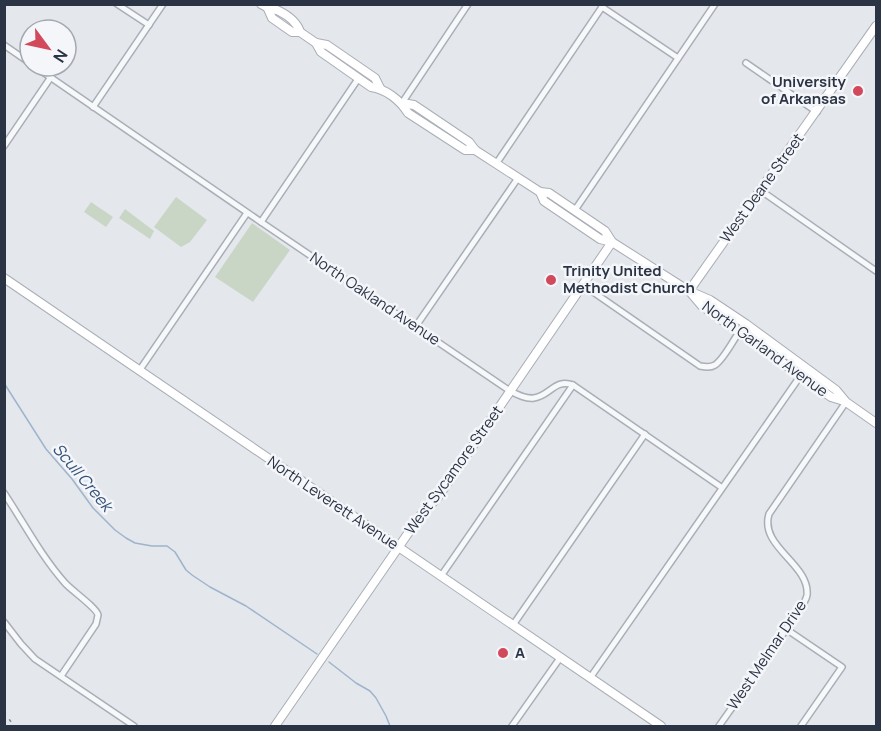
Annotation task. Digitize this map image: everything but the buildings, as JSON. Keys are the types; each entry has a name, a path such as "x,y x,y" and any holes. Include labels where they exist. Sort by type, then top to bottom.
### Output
{"street":[{"path":"117,4 149,25"},
{"path":"93,107 163,4"},
{"path":"402,103 468,4"},
{"path":"575,210 715,4"},
{"path":"496,164 603,6 678,58"},
{"name":"North Garland Avenue","path":"265,7 278,10 297,24 300,32 316,43 327,45 375,78 380,88"},
{"name":"West Deane Street","path":"689,291 876,26"},
{"name":"North Garland Avenue","path":"316,43 321,52 358,79 370,87 380,88 402,103 414,105 469,142 475,150 496,164 540,192 549,193 606,231 612,242"},
{"path":"4,45 18,55"},
{"path":"746,63 817,112"},
{"path":"4,146 51,78"},
{"name":"North Oakland Avenue","path":"51,78 510,391 532,398 542,396 560,383 573,385"},
{"path":"261,222 358,79"},
{"path":"416,326 518,178"},
{"path":"760,190 876,271"},
{"name":"North Garland Avenue","path":"540,192 544,201 600,239 612,242 689,291 708,298 746,324 836,390 846,402 876,423"},
{"path":"140,370 248,213"},
{"name":"West Sycamore Street","path":"275,726 420,516 438,497 612,242"},
{"name":"North Leverett Avenue","path":"4,278 661,726"},
{"path":"583,285 700,366 708,367 716,364 740,331"},
{"name":"North Garland Avenue","path":"689,291 702,306 831,398 846,402"},
{"path":"590,678 801,375"},
{"path":"441,576 573,385 722,487"},
{"name":"West Melmar Drive","path":"719,726 807,596 805,580 774,540 767,522 769,514 846,402"},
{"path":"513,625 645,434"},
{"path":"4,493 63,581 95,608 98,615 96,624 61,676"},
{"path":"4,622 35,658 134,726"},
{"path":"786,629 842,667 801,726"},
{"path":"512,726 560,658"}],"green space":[{"path":"176,197 207,220 190,242 181,247 154,227"},
{"path":"91,202 113,217 106,227 84,212"},
{"path":"125,209 154,231 150,239 119,218"},
{"path":"252,223 290,250 253,302 215,277"}],"waterway":[{"name":"Scull Creek","path":"4,383 46,449 93,508 115,530 135,543 167,546 175,552 186,570 192,575 246,606 317,654"},
{"name":"Scull Creek","path":"329,662 370,691 390,726"}],"railway":[{"path":"4,712 14,726"}],"place":[{"name":"University of Arkansas","path":"858,91"},
{"name":"Trinity United Methodist Church","path":"551,280"},
{"name":"A","path":"503,653"}]}
